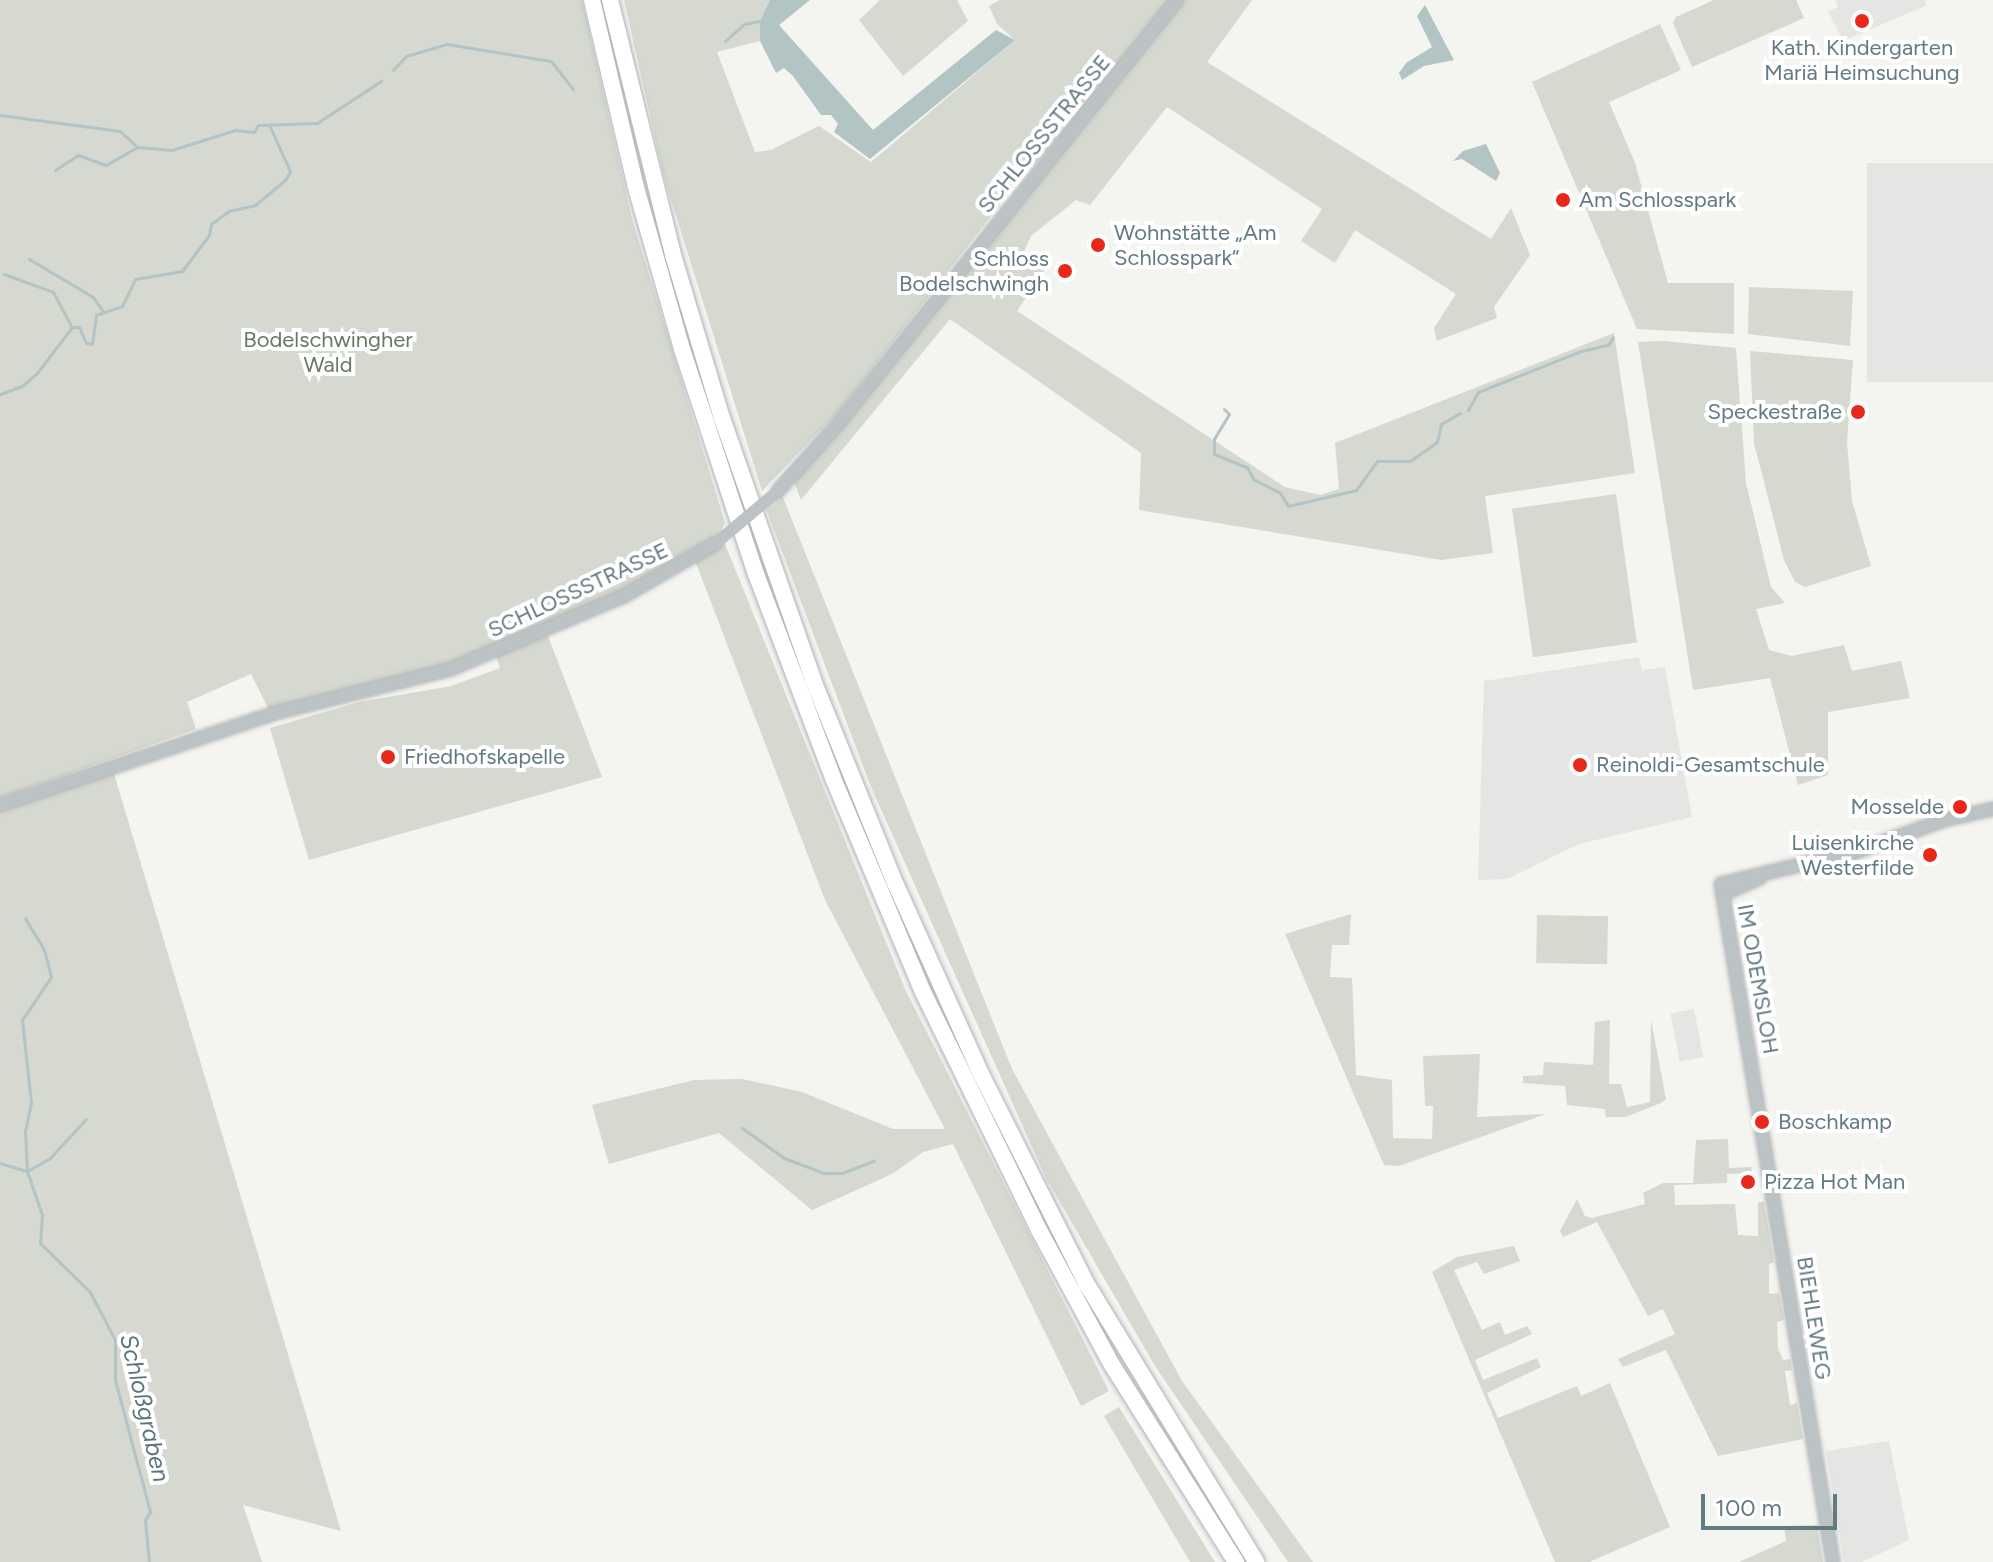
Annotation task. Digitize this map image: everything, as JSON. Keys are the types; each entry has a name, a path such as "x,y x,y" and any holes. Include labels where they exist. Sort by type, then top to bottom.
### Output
{"highway":[{"path":"592,0 635,184 682,349 756,574 833,778 913,967 1066,1281 1236,1562"},
{"path":"610,0 647,155 697,337 776,578 896,885 982,1076 1080,1271 1175,1437 1256,1562"}],"street":[{"name":"SCHLOSSSTRASSE","path":"0,805 271,714 451,669 624,596 716,543 781,488 1177,0"},
{"name":"IM ODEMSLOH","path":"1756,1081 1722,889 1848,853 1944,820 1993,809"},
{"name":"BIEHLEWEG","path":"1756,1081 1833,1562"}],"shaded area":[{"path":"770,0 810,0 779,25 873,130 996,30 1015,40 870,159 834,132 838,124 831,115 821,115 793,76 784,68 776,73 760,41 760,21"},
{"name":"Kath. Kindergarten Mariä Heimsuchung","path":"1835,0 1926,0 1925,6 1843,41 1828,11 1838,7"},
{"path":"1425,5 1454,60 1424,66 1402,80 1399,73 1406,63 1432,47 1417,16"},
{"path":"1486,144 1500,173 1496,181 1462,159 1453,161 1463,151"},
{"path":"1867,163 1993,163 1993,382 1867,382"},
{"name":"Reinoldi-Gesamtschule","path":"1639,657 1642,670 1665,667 1692,817 1579,844 1507,879 1478,880 1484,681"},
{"path":"1694,1009 1703,1057 1680,1062 1670,1014"},
{"path":"1889,1441 1909,1540 1862,1562 1844,1562 1826,1451"}],"green space":[{"name":"Bodelschwingher Wald","path":"0,0 582,0 632,219 725,523 717,542 723,539 905,989 1109,1391 1081,1406 953,1144 923,1152 892,1174 812,1210 719,1133 609,1164 592,1105 694,1080 742,1079 802,1092 893,1129 945,1129 825,900 694,558 545,628 602,777 309,860 270,728 359,702 451,686 500,668 494,651 271,714 251,674 187,702 196,729 0,798"},
{"path":"624,0 770,0 760,21 760,41 717,52 755,152 771,150 819,126 871,162 1015,40 997,24 989,6 1000,0 1252,0 1207,62 1491,239 1511,208 1530,255 1494,307 1497,318 1437,341 1434,328 1456,294 1355,230 1335,263 1301,241 1322,209 1167,107 1090,205 1076,200 1031,236 1022,256 1044,271 1017,311 1285,487 1320,495 1339,489 1335,443 1614,333 1635,473 1485,496 1493,553 1441,560 1139,510 1141,453 950,319 801,500 794,482 1137,49 1006,197 838,412 762,491 664,177"},
{"path":"880,0 957,0 968,21 903,76 859,20"},
{"path":"1714,0 1796,0 1804,18 1692,67 1673,23 1676,17"},
{"path":"1660,24 1681,70 1609,102 1635,163 1668,283 1734,283 1734,334 1637,329 1532,82"},
{"path":"1749,287 1853,291 1850,346 1748,334"},
{"path":"1663,341 1736,348 1746,483 1771,587 1785,603 1756,609 1769,650 1792,656 1844,645 1852,671 1901,661 1910,698 1828,712 1828,775 1798,785 1770,678 1693,690 1638,342"},
{"path":"1750,351 1853,360 1847,442 1852,501 1871,566 1805,587 1795,582 1784,560 1754,443"},
{"path":"1616,494 1637,643 1533,657 1512,509"},
{"path":"782,495 1012,1069 1182,1381 1313,1562 1288,1562 1155,1366 1046,1178 871,787 766,509"},
{"path":"112,767 341,1531 243,1505 262,1562 0,1562 0,808"},
{"path":"1351,914 1349,945 1332,945 1330,977 1352,978 1356,1075 1392,1080 1393,1138 1432,1139 1433,1106 1425,1106 1423,1056 1480,1054 1477,1117 1546,1114 1399,1166 1384,1165 1285,934"},
{"path":"1537,915 1608,916 1607,964 1536,963"},
{"path":"1610,1020 1609,1084 1621,1084 1627,1107 1650,1102 1651,1020 1666,1099 1661,1103 1625,1117 1606,1117 1605,1109 1567,1105 1565,1086 1523,1083 1523,1076 1543,1075 1544,1062 1593,1065 1595,1022"},
{"path":"1728,1139 1729,1168 1751,1167 1752,1173 1727,1174 1727,1183 1674,1185 1675,1205 1735,1204 1738,1235 1758,1236 1758,1202 1764,1202 1774,1262 1769,1264 1769,1294 1779,1293 1784,1320 1777,1322 1778,1348 1783,1360 1790,1359 1792,1370 1785,1371 1790,1405 1797,1403 1803,1439 1718,1456 1666,1350 1623,1367 1618,1359 1675,1334 1663,1309 1648,1316 1597,1222 1563,1237 1560,1231 1577,1199 1585,1216 1592,1218 1645,1204 1643,1193 1663,1183 1693,1183 1696,1140"},
{"path":"1514,1246 1520,1261 1484,1274 1477,1262 1454,1270 1482,1330 1500,1322 1505,1335 1527,1326 1532,1334 1475,1360 1483,1380 1537,1358 1541,1367 1487,1393 1498,1418 1577,1386 1581,1396 1610,1383 1670,1527 1589,1562 1555,1562 1432,1272 1457,1257"},
{"path":"1119,1407 1215,1562 1190,1562 1104,1416"},
{"path":"1817,1525 1823,1562 1739,1562 1786,1541 1784,1526"}],"waterway":[{"path":"725,41 744,24 760,21"},
{"path":"393,70 406,56 447,44 551,61 573,89"},
{"path":"0,115 120,131 137,147 172,150 235,130 254,132 258,125 317,123 381,81"},
{"path":"0,394 22,386 37,373 72,327 79,327 86,343 92,344 96,315 122,306 135,279 182,271 209,235 211,224 229,211 255,205 286,179 290,171 270,127"},
{"path":"55,170 78,155 106,165 137,147"},
{"path":"29,259 93,297 102,310"},
{"path":"4,274 53,292 72,327"},
{"path":"1468,410 1478,392 1581,351 1608,345 1613,337"},
{"path":"1224,409 1229,414 1214,439 1214,454 1247,467 1253,479 1280,493 1288,506 1356,490 1377,461 1410,461 1437,442 1441,424 1460,413"},
{"name":"Schloßgraben","path":"25,918 44,950 51,977 22,1020 31,1103 25,1131 27,1171 42,1215 40,1243 90,1292 115,1340 115,1380 150,1512 145,1520 149,1562"},
{"path":"0,1163 27,1171 50,1158 86,1119"},
{"path":"742,1128 784,1158 824,1173 842,1173 874,1161"}],"place":[{"name":"Kath. Kindergarten Mariä Heimsuchung","path":"1862,21"},
{"name":"Am Schlosspark","path":"1563,200"},
{"name":"Wohnstätte „Am Schlosspark“","path":"1098,245"},
{"name":"Schloss Bodelschwingh","path":"1065,271"},
{"name":"Speckestraße","path":"1858,412"},
{"name":"Friedhofskapelle","path":"388,757"},
{"name":"Reinoldi-Gesamtschule","path":"1580,765"},
{"name":"Mosselde","path":"1960,807"},
{"name":"Luisenkirche Westerfilde","path":"1930,855"},
{"name":"Boschkamp","path":"1762,1122"},
{"name":"Pizza Hot Man","path":"1748,1182"}]}
